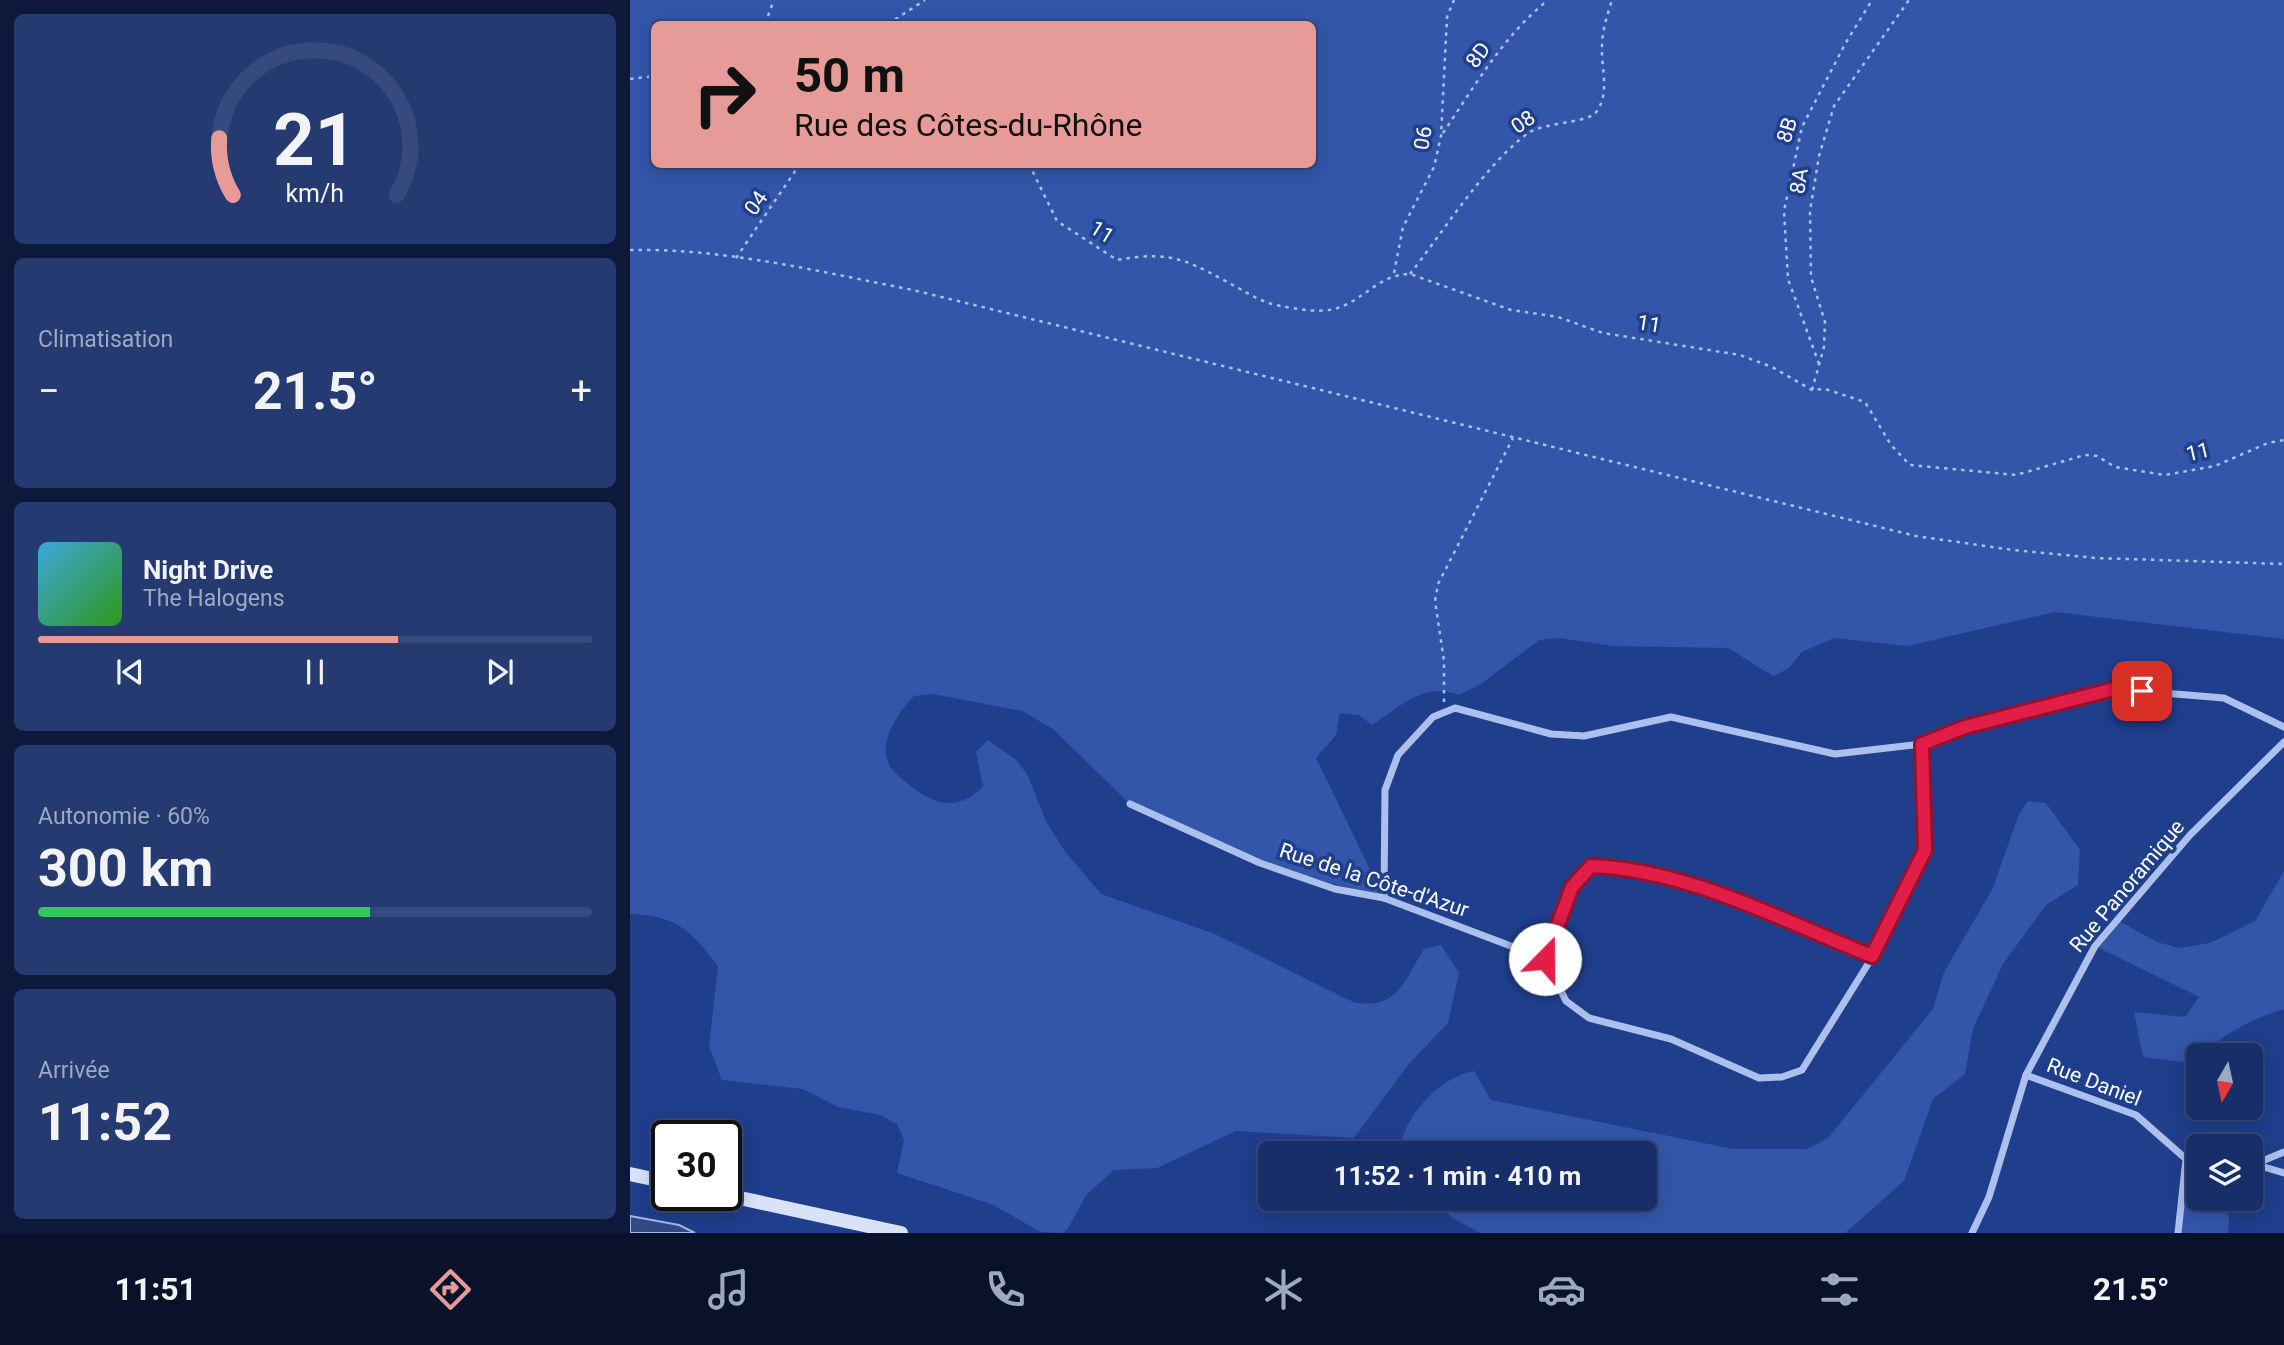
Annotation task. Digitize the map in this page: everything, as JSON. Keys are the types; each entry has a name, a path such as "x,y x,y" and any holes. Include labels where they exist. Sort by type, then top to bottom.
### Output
{"main road":[{"path":"630,1174 651,1179"},
{"path":"742,1198 901,1233"}],"street":[{"path":"1384,898 1385,790 1398,755 1428,722 1455,708 1551,734 1584,736 1671,718 1835,754 1922,744 1965,727 2114,689 2224,698 2284,727"},
{"name":"Rue Panoramique","path":"1972,1233 1989,1197 2026,1075 2095,946 2190,835 2284,742"},
{"path":"1872,956 1684,881 1621,867 1591,866 1572,887 1545,959 1566,1001 1589,1018 1671,1039 1759,1078 1802,1070 1872,956 1925,850 1922,744"},
{"name":"Rue de la Côte-d'Azur","path":"1130,804 1260,863 1335,889 1384,898 1545,959"},
{"name":"Rue Daniel","path":"2026,1075 2136,1115 2186,1159"},
{"path":"2263,1159 2284,1152"},
{"path":"2178,1233 2186,1159"},
{"path":"2263,1166 2284,1172"}],"path":[{"path":"766,21 774,0"},
{"path":"893,21 925,0"},
{"name":"06","path":"1394,274 1403,227 1434,167 1441,136 1447,17 1454,0"},
{"name":"8D","path":"1441,136 1489,64 1532,12 1548,0"},
{"name":"08","path":"1410,274 1493,167 1527,134 1545,124 1588,118 1597,113 1603,96 1604,25 1612,0"},
{"name":"8B","path":"1819,364 1788,279 1784,211 1801,127 1872,0"},
{"name":"8A","path":"1812,390 1825,322 1811,278 1811,224 1819,156 1834,106 1909,0"},
{"path":"630,79 651,76"},
{"name":"04","path":"736,258 797,168"},
{"name":"11","path":"1030,168 1057,221 1117,260 1150,254 1180,257 1263,301 1318,310 1350,303 1394,274 1410,274 1511,310 1558,317 1603,332 1740,355 1772,367 1812,390 1825,389 1865,402 1892,445 1910,466 2016,475 2085,455 2097,456 2115,467 2165,475 2215,466 2268,443 2284,440"},
{"path":"630,250 668,249 736,258 913,290 1916,536 2096,558 2284,564"},
{"path":"1444,712 1444,661 1435,601 1438,584 1513,438"}],"shaded area":[{"path":"630,0 2284,0 2284,639 2055,612 1907,646 1834,638 1802,652 1789,668 1773,676 1728,648 1614,646 1559,638 1539,640 1481,684 1459,695 1446,692 1423,694 1372,725 1359,715 1340,713 1336,735 1316,758 1384,898 1260,863 1130,804 1053,729 1022,711 933,694 914,696 889,733 887,759 895,772 926,797 945,803 964,800 983,786 976,752 988,740 1016,760 1027,774 1046,821 1064,850 1101,894 1215,934 1355,1003 1381,1002 1390,997 1405,982 1424,949 1441,945 1459,973 1448,1023 1408,1065 1354,1138 1236,1131 1157,1168 1114,1170 1086,1195 1067,1230 1061,1233 1041,1232 991,1204 897,1173 904,1140 897,1124 880,1115 838,1107 803,1089 722,1080 709,1047 718,966 682,927 646,915 630,914"},
{"path":"2028,801 2046,803 2080,850 2078,885 2046,905 2003,964 1973,1029 1965,1074 1933,1099 1904,1181 1845,1233 1480,1233 1445,1211 1657,1211 1657,1141 1402,1141 1415,1113 1436,1090 1448,1081 1474,1071 1491,1100 1733,1149 1807,1149 1828,1138 1933,1009 1944,972 1992,890 2019,814"},
{"path":"2284,871 2284,1009 2234,1031 2216,1043 2186,1043 2186,1062 2143,1057 2134,1012 2185,1017 2199,997 2095,946 2117,920 2157,942 2179,948 2210,943 2255,921"},
{"path":"2182,1188 2186,1188 2186,1211 2227,1211 2228,1233 2178,1233"},
{"path":"630,1216 679,1225 695,1233 630,1233"}],"route":[{"path":"1545,959 1572,887 1591,866 1621,867 1684,881 1872,956 1925,850 1926,802 1922,744 1965,727 2114,689 2142,691"}]}
